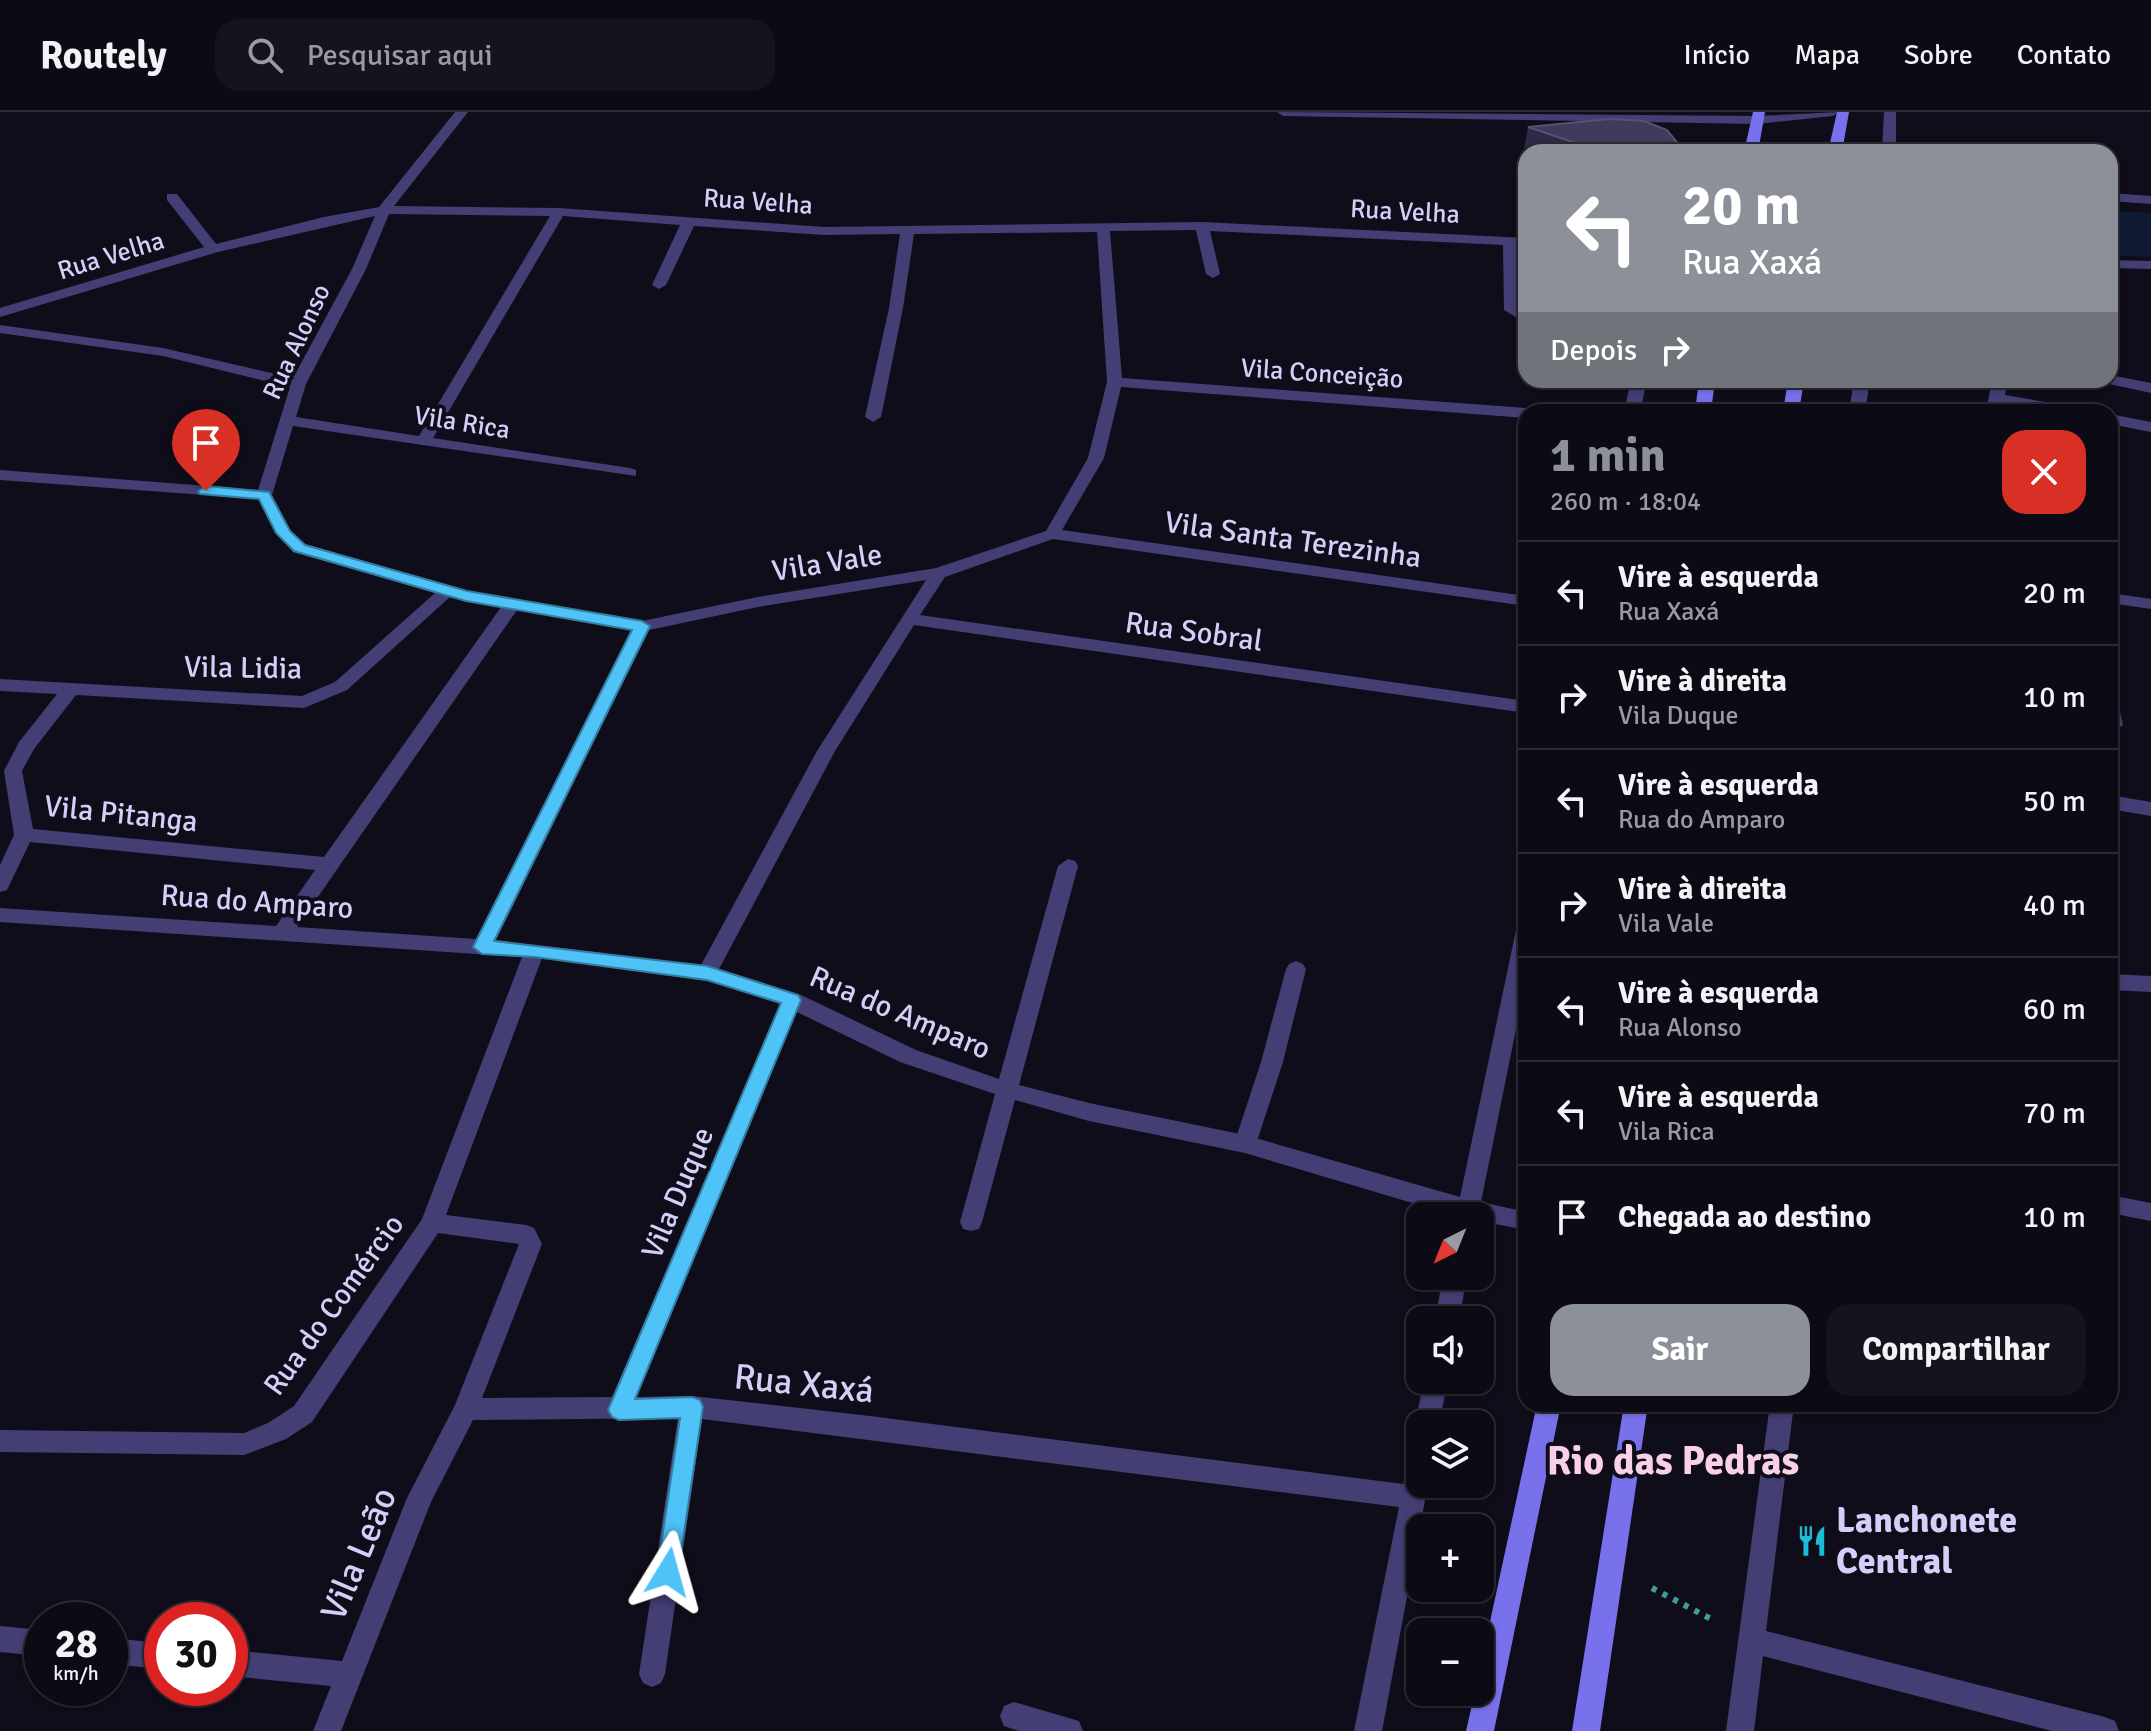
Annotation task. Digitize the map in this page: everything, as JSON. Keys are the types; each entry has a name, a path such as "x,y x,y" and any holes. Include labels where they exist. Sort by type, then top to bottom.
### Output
{"main road":[{"path":"1837,144 1843,112"},
{"path":"1753,144 1758,116"},
{"path":"1480,1731 1547,1412"},
{"path":"1586,1731 1635,1412"}],"street":[{"name":"Rua Alonso","path":"264,495 298,384 359,269 384,210 462,112"},
{"path":"1283,112 1758,116 1833,112"},
{"path":"1889,144 1890,112"},
{"path":"172,197 213,249"},
{"path":"2118,198 2151,200"},
{"name":"Rua Velha","path":"0,313 213,249 324,221 384,210 559,212 824,231 1202,226 1518,242"},
{"path":"423,442 559,212"},
{"path":"659,285 689,221"},
{"path":"1052,534 1096,458 1115,382 1103,226"},
{"path":"1202,226 1213,274"},
{"path":"873,417 896,308 908,229"},
{"path":"1510,241 1511,310 1518,314"},
{"path":"2118,264 2151,265"},
{"path":"0,329 163,352 298,384"},
{"name":"Vila Conceição","path":"1115,382 1518,412"},
{"path":"2118,386 2142,406 2118,416"},
{"name":"Vila Rica","path":"287,420 630,473"},
{"path":"0,475 264,495 284,533 299,548 447,591 642,626 482,947"},
{"name":"Vila Vale","path":"642,626 758,602 939,573 1052,534"},
{"name":"Vila Santa Terezinha","path":"1052,534 1518,600"},
{"path":"707,973 826,751 939,573"},
{"name":"Vila Lidia","path":"0,685 304,702 341,686 447,591"},
{"path":"2118,599 2151,604"},
{"path":"281,934 512,604"},
{"name":"Rua Sobral","path":"909,619 1518,706"},
{"name":"Vila Pitanga","path":"71,689 26,746 13,771 24,835 330,865"},
{"path":"2118,803 2151,809"},
{"path":"0,885 24,835"},
{"path":"971,1222 1068,866"},
{"name":"Rua do Amparo","path":"0,915 535,950 707,973 792,1000 908,1056 1008,1090 1089,1112 1245,1144 1432,1202"},
{"name":"Rua do Comércio","path":"0,1441 244,1444 277,1431 303,1414 432,1223 535,950"},
{"path":"1469,1202 1518,968"},
{"path":"1245,1144 1272,1062 1296,969"},
{"path":"2118,982 2151,984"},
{"name":"Vila Duque","path":"619,1410 792,1000"},
{"path":"2118,1206 2151,1212"},
{"name":"Rua do Amparo","path":"1494,1217 1518,1220"},
{"path":"432,1223 526,1235 531,1244 466,1409"},
{"path":"652,1674 692,1407"},
{"name":"Rua Xaxá","path":"466,1409 692,1407 1406,1496"},
{"name":"Vila Leão","path":"327,1731 420,1498 466,1409"},
{"path":"1740,1731 1781,1412"},
{"path":"1368,1731 1413,1498"},
{"path":"0,1639 24,1641"},
{"path":"1751,1640 2105,1731"},
{"path":"248,1665 348,1675"},
{"path":"1014,1716 1069,1731"}],"path":[{"path":"1609,1566 1751,1640"}],"building":[{"path":"1610,119 1644,121 1667,130 1678,144 1578,144 1528,127"}],"waterway":[{"path":"2118,233 2151,235"}],"place":[{"name":"Lanchonete Central","path":"1812,1541"}],"district":[{"name":"Rio das Pedras","path":"1673,1461"}],"route":[{"path":"206,491 264,495 284,533 299,548 466,596 642,626 482,947 535,950 707,973 792,1000 619,1410 692,1407 668,1572"}]}
